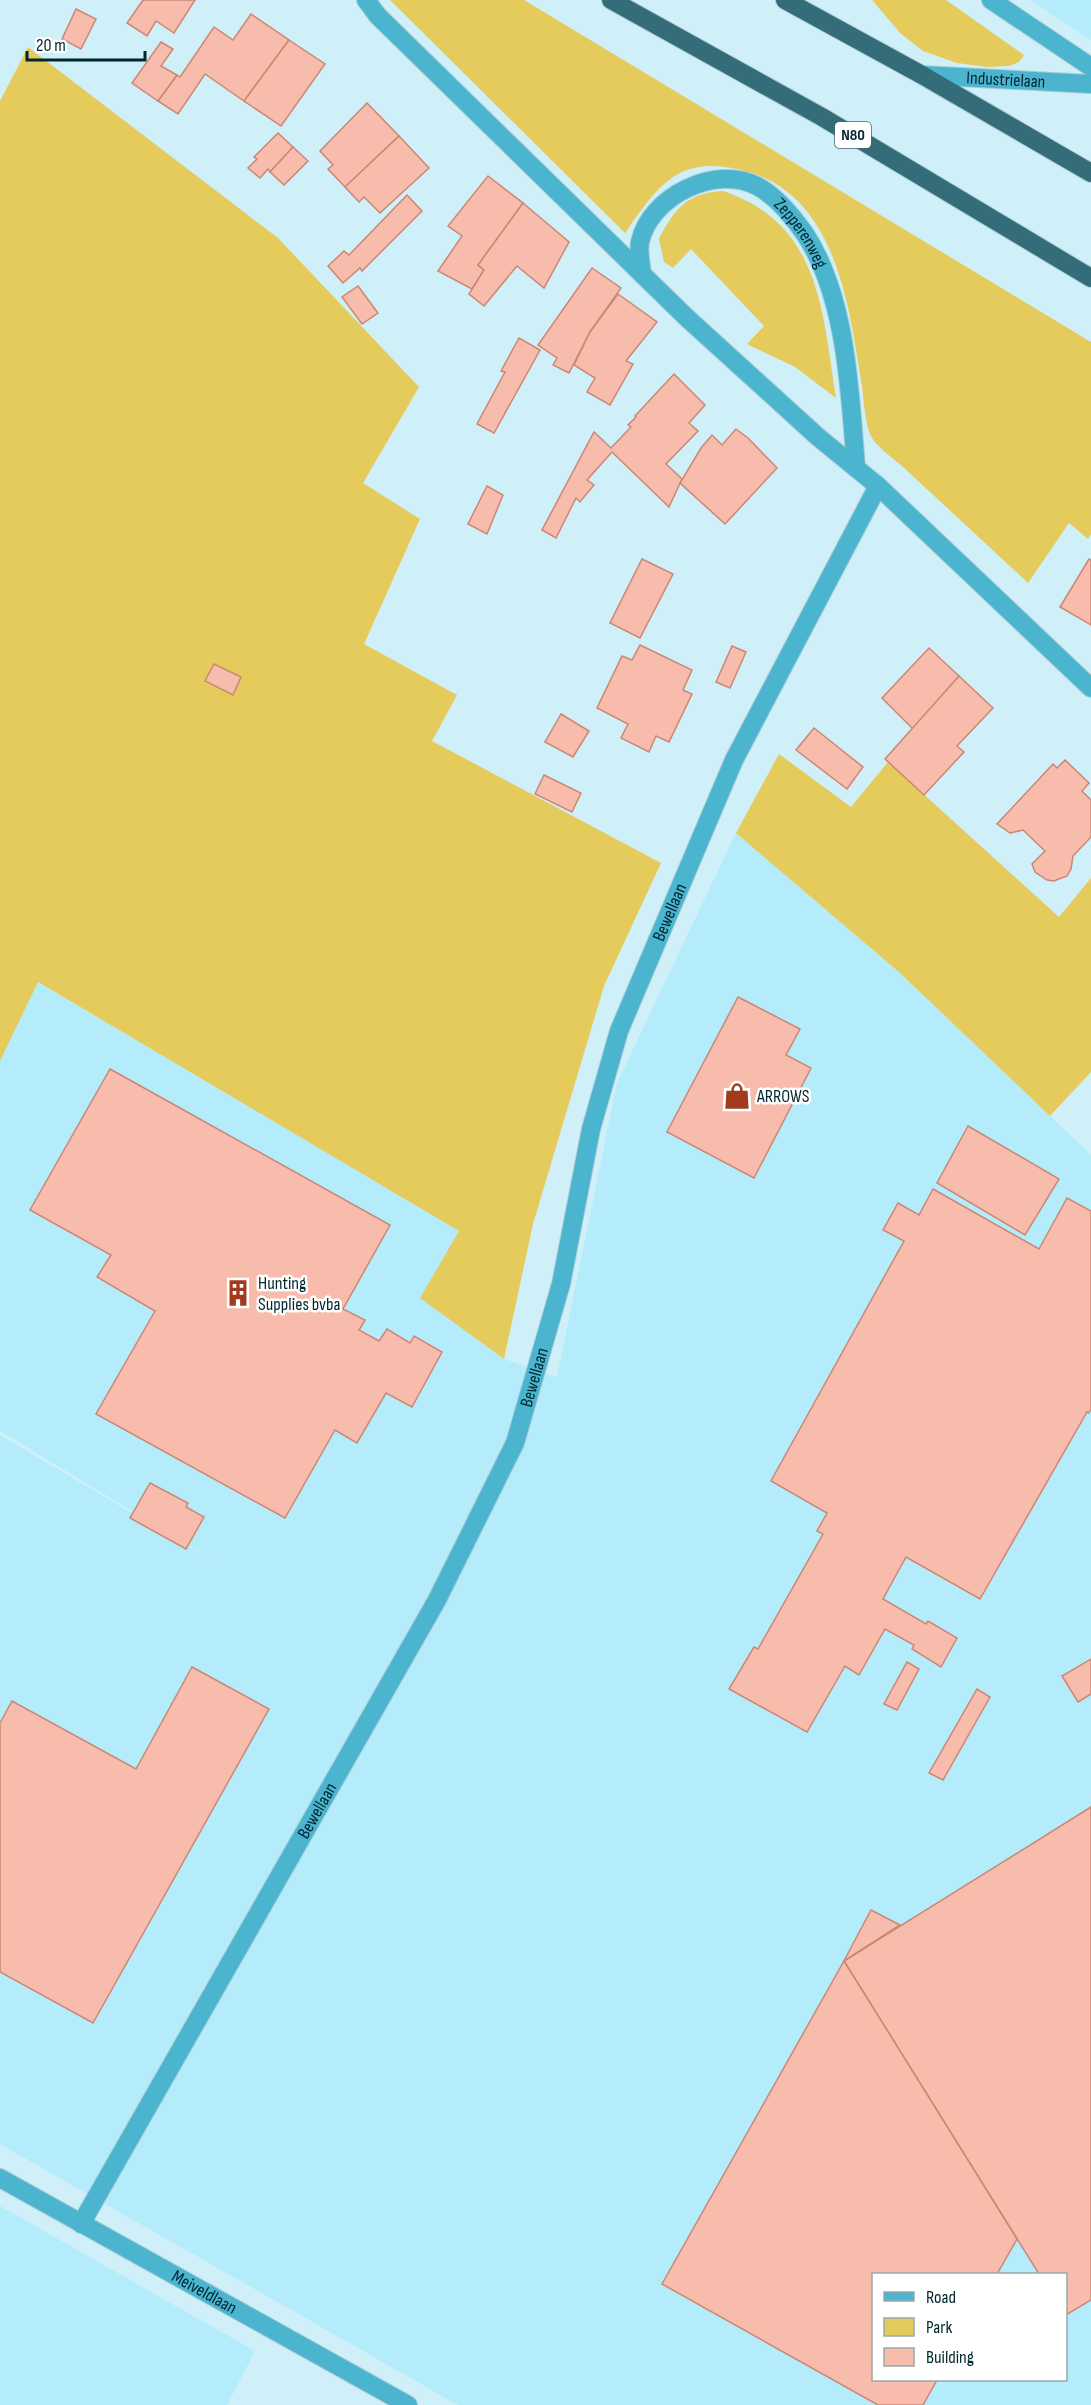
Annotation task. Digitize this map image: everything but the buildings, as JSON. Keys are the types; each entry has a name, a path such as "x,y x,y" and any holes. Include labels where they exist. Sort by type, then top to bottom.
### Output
{"highway":[{"name":"N80","path":"611,0 822,117 1091,278"},
{"path":"785,0 922,75 1091,173"}],"street":[{"path":"366,0 378,16 695,325 878,486 1091,688"},
{"path":"991,0 1091,67"},
{"name":"Industrielaan","path":"922,75 1091,84"},
{"name":"Zepperenweg","path":"642,274 640,242 650,222 664,202 694,185 726,178 756,186 782,206 805,235 824,269 840,331 851,402 856,468"},
{"name":"Bewellaan","path":"81,2224 437,1600 515,1443 561,1284 591,1129 619,1031 734,760 878,486"},
{"name":"Meiveldlaan","path":"0,2178 408,2405"}],"shaded area":[{"path":"1031,0 1091,0 1091,40 1042,8"},
{"path":"736,833 900,973 1091,1155 1091,2405 458,2405 0,2144 0,1435 249,1582 0,1431 0,1061 37,982 460,1231 504,1359 557,1377 617,1083"},
{"path":"0,2206 255,2351 227,2405 0,2405"}],"green space":[{"path":"390,0 524,0 1091,342 1091,534 1088,539 1069,523 1028,583 875,443 866,421 856,348 842,283 815,223 795,199 770,180 737,169 716,166 698,167 670,179 647,202 625,233"},
{"path":"872,0 946,0 1024,55 1019,62 1009,66 987,67 957,63 923,51 900,33"},
{"path":"28,47 278,238 419,387 363,483 420,519 364,644 457,695 432,741 661,863 604,986 533,1224 504,1359 420,1298 459,1231 38,982 0,1061 0,101"},
{"path":"723,191 755,206 780,225 798,248 811,274 820,303 836,398 795,367 747,344 764,326 691,249 673,268 664,262 659,239 677,211 691,199 700,195"},
{"path":"779,754 851,807 888,762 1059,917 1091,878 1091,1072 1050,1116 900,973 736,833"}],"place":[{"name":"ARROWS","path":"737,1096"},
{"name":"Hunting Supplies bvba","path":"238,1293"}]}
